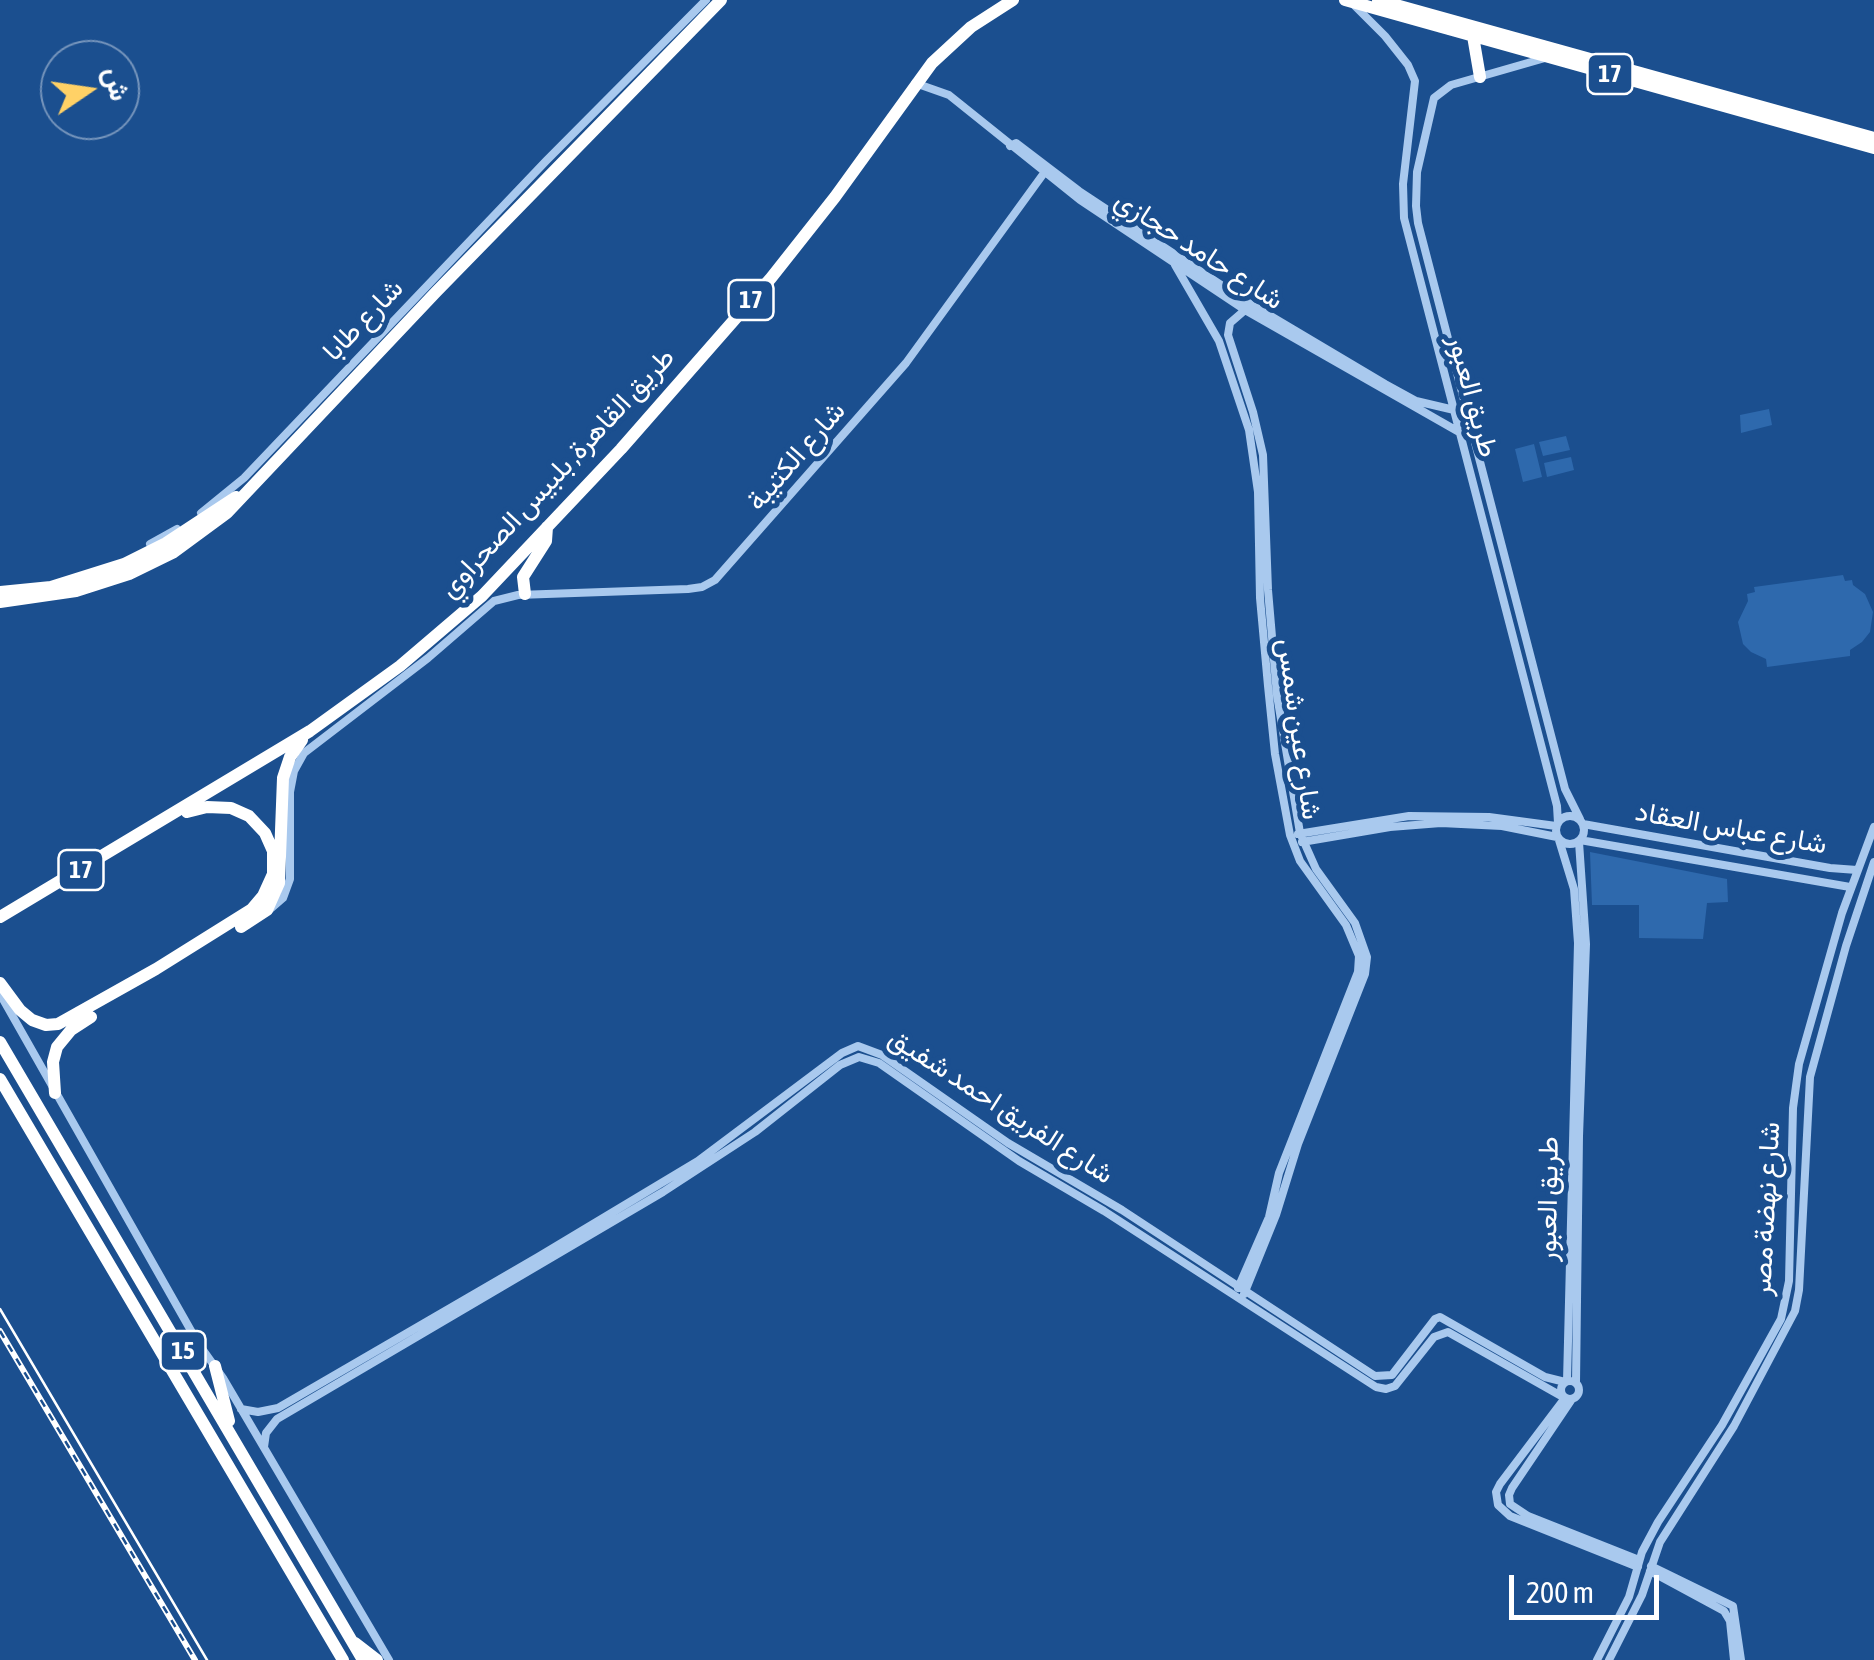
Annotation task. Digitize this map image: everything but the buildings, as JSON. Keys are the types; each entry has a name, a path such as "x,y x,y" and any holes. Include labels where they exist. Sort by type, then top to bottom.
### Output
{"highway":[{"path":"0,590 96,574 146,554 242,494 515,221 721,0"},
{"name":"طريق القاهرة, بلبيس الصحراوي","path":"0,917 310,731 400,666 482,596 796,248 932,63 971,27 1013,0"},
{"name":"17","path":"1346,0 1726,102"},
{"name":"17","path":"1378,0 1874,148"},
{"path":"686,36 690,16"},
{"path":"1473,36 1480,77"},
{"name":"17","path":"1745,108 1874,138"},
{"path":"266,455 286,449"},
{"path":"0,602 66,593 129,574 200,534 236,505 242,494"},
{"path":"526,594 524,578 546,541 547,528"},
{"path":"55,1093 54,1054 72,1030 264,913 278,889 282,872 284,772 310,731"},
{"path":"0,983 32,1020 58,1024 156,969 242,916 260,900 271,880 274,858 268,838 250,816 236,809 213,806 161,822"},
{"name":"15","path":"0,1042 363,1660"},
{"name":"15","path":"0,1079 344,1660"},
{"path":"215,1366 230,1428"},
{"path":"352,1642 377,1660"}],"street":[{"name":"شارع طابا","path":"51,584 120,558 164,536 218,500 706,0"},
{"name":"طريق العبور","path":"1346,0 1374,22 1415,80 1403,184 1404,218 1558,808 1558,831 1574,889 1578,944 1569,1382"},
{"path":"1415,98 1424,96 1430,102 1446,87 1549,57"},
{"name":"شارع حامد حجازي","path":"915,84 949,95 1080,191 1247,302 1408,398 1467,413"},
{"name":"طريق العبور","path":"1430,102 1417,172 1418,223 1565,789 1581,822"},
{"name":"شارع حامد حجازي","path":"1013,144 1044,174 1245,310 1459,432"},
{"name":"شارع الكتيبة","path":"264,913 283,898 290,879 290,792 300,760 317,742 500,598 695,589 715,580 906,364 1044,174"},
{"name":"شارع عين شمس","path":"1175,264 1219,341 1249,430 1258,492 1260,598 1275,754 1296,839 1361,935 1367,966 1240,1293"},
{"name":"شارع عين شمس","path":"1245,310 1230,322 1228,335 1263,456 1277,695 1296,839"},
{"path":"1459,432 1466,433 1471,428"},
{"path":"1296,839 1409,816 1475,816 1558,831 1566,844 1580,841 1584,832 1581,822 1565,816 1558,831"},
{"name":"شارع عباس العقاد","path":"1581,822 1870,873"},
{"name":"شارع نهضة مصر","path":"1597,1660 1670,1500 1722,1425 1781,1318 1788,1281 1794,1093 1799,1064 1850,887 1874,827"},
{"name":"طريق العبور","path":"1569,1382 1586,944 1580,841"},
{"name":"شارع عباس العقاد","path":"1580,841 1850,887"},
{"path":"1738,867 1741,852"},
{"name":"شارع نهضة مصر","path":"1608,1660 1640,1600 1668,1528 1734,1426 1795,1312 1808,1095 1874,862"},
{"path":"0,994 198,1343 389,1660"},
{"path":"1817,1006 1829,1010"},
{"path":"1813,1020 1826,1024"},
{"name":"شارع الفريق احمد شفيق","path":"264,1448 266,1432 295,1403 752,1128 842,1053 858,1046 882,1054 989,1135 1122,1210 1381,1388 1398,1384 1434,1337 1448,1332 1567,1398"},
{"name":"شارع الفريق احمد شفيق","path":"1240,1293 1381,1378 1392,1375 1435,1319 1440,1318 1544,1376 1569,1382"},
{"path":"1496,1501 1500,1484 1567,1398 1579,1391 1569,1382 1560,1389 1567,1398"},
{"path":"1508,1499 1567,1398"},
{"name":"شارع الفريق احمد شفيق","path":"241,1410 268,1411 295,1403"},
{"path":"1508,1499 1528,1516 1639,1564"},
{"path":"1496,1501 1508,1499"},
{"path":"1496,1501 1510,1516 1639,1564"},
{"path":"1650,1569 1724,1611 1730,1621 1738,1660"}],"shaded area":[{"path":"1769,409 1772,425 1741,433 1740,415"},
{"path":"1566,436 1570,450 1543,456 1539,442"},
{"path":"1534,444 1542,477 1523,482 1515,449"},
{"path":"1571,457 1574,470 1547,477 1544,463"},
{"path":"1843,575 1845,581 1852,580 1865,594 1873,612 1870,632 1850,650 1850,656 1767,667 1766,659 1743,644 1738,622 1748,601 1747,594 1755,592 1754,587"},
{"path":"1590,852 1727,879 1728,902 1707,903 1703,939 1639,938 1639,905 1592,905"}],"tram line":[{"path":"0,1309 207,1660"}],"railway":[{"path":"0,1331 195,1660"}]}
